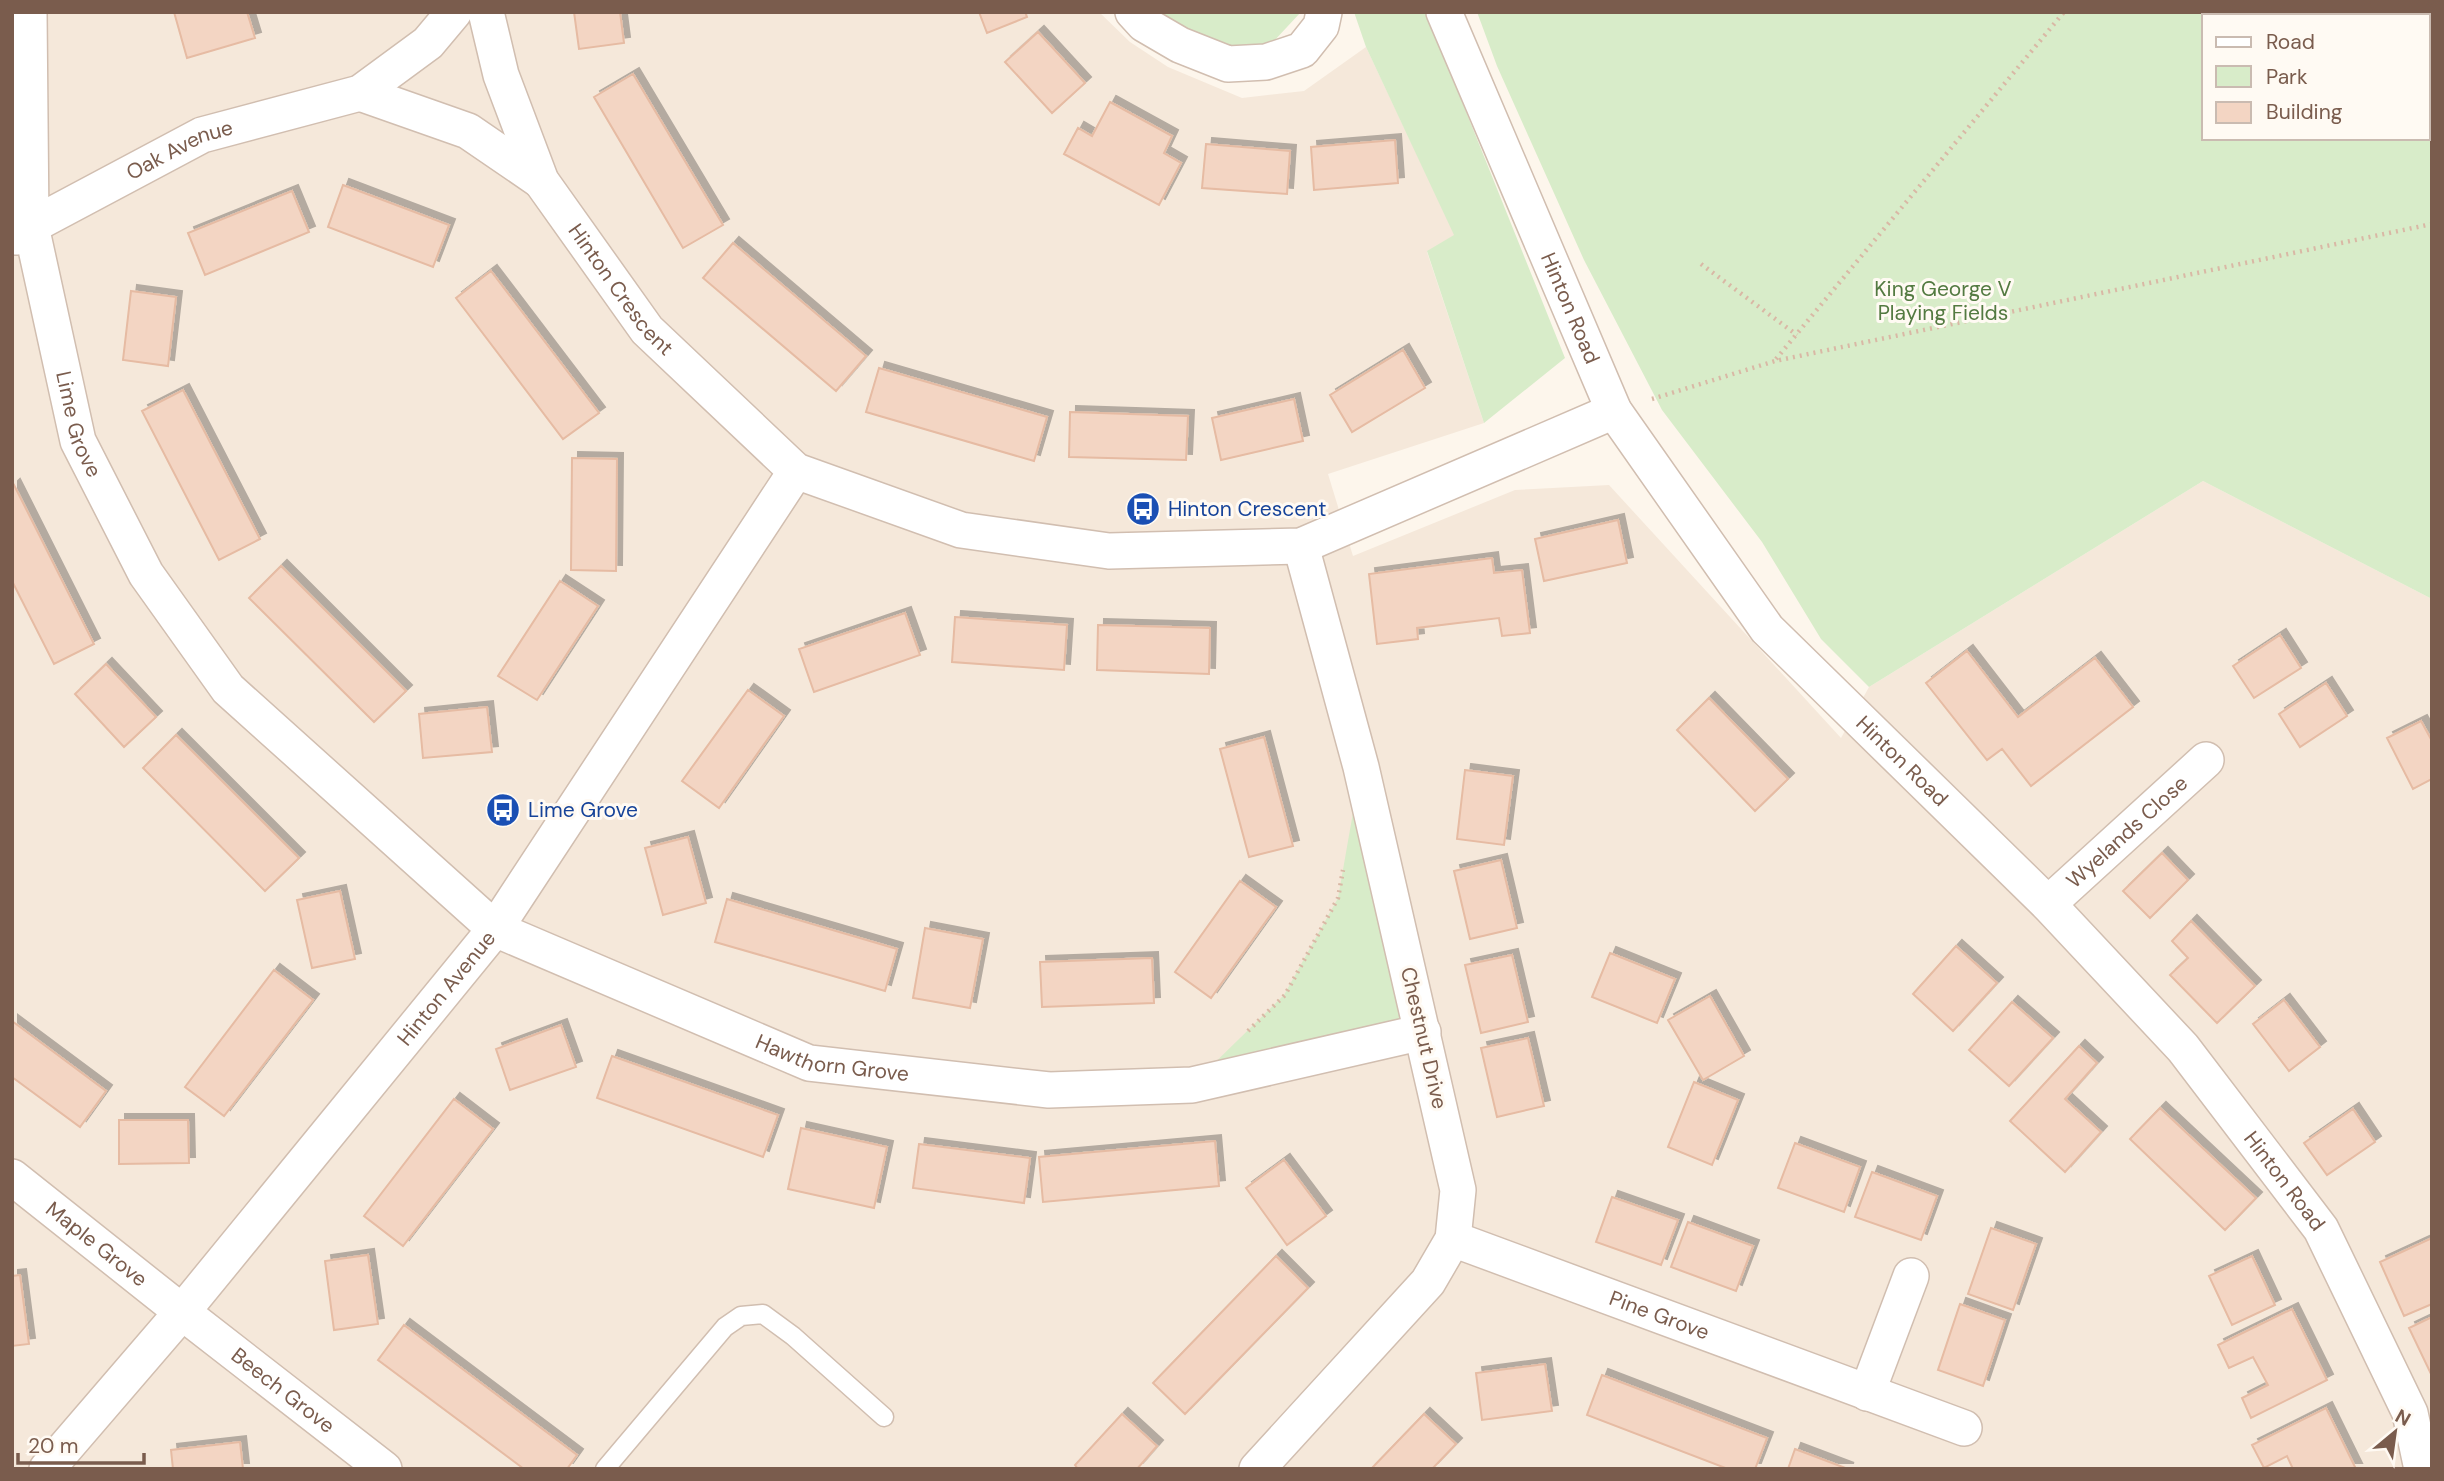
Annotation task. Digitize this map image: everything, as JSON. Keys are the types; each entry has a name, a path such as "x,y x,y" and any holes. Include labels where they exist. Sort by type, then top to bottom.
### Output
{"street":[{"name":"Lime Grove","path":"29,12 22,233 78,441 146,573 228,689 495,929"},
{"name":"Oak Avenue","path":"22,233 202,135 360,93 428,43 454,12"},
{"name":"Hinton Crescent","path":"485,12 501,75 541,181 647,330 796,471 961,530 1109,551 1301,546 1615,411"},
{"path":"1133,12 1144,24 1180,45 1228,64 1266,62 1302,50 1321,26 1325,12"},
{"name":"Hinton Road","path":"1444,12 1615,411 1767,629 2048,904 2183,1048 2322,1229 2410,1413 2422,1469"},
{"path":"360,93 468,131 541,181"},
{"name":"Hinton Avenue","path":"47,1469 182,1312 495,929 796,471"},
{"name":"Chestnut Drive","path":"1257,1469 1428,1282 1452,1239 1458,1190 1361,767 1301,546"},
{"name":"Wyelands Close","path":"2048,904 2206,760"},
{"name":"Hawthorn Grove","path":"495,929 809,1063 1036,1089 1192,1085 1423,1032"},
{"name":"Maple Grove","path":"12,1177 182,1312"},
{"name":"Pine Grove","path":"1452,1239 1964,1428"},
{"path":"1867,1393 1911,1276"},
{"name":"Beech Grove","path":"182,1312 384,1469"}],"lane":[{"path":"606,1469 725,1327 741,1316 763,1314 793,1336 884,1417"}],"path":[{"path":"1775,361 2064,12"},
{"path":"1615,411 1775,361 2432,224"},
{"path":"1701,264 1797,335"},
{"path":"1238,1040 1284,995 1338,898 1345,859"}],"shaded area":[{"path":"12,12 1099,12 1130,42 1168,67 1242,98 1304,91 1366,47 1455,235 1427,252 1484,423 1328,474 1353,556 1515,490 1609,485 1841,738 1869,687 2203,481 2432,599 2432,1469 12,1469"}],"green space":[{"path":"1156,12 1301,12 1273,42 1239,52 1203,41"},
{"path":"1354,12 1426,12 1565,358 1484,423 1427,251 1454,235 1366,47"},
{"name":"King George V Playing Fields","path":"1477,12 2432,12 2432,599 2203,481 1869,687 1821,639 1762,542 1662,410 1584,260 1497,66"},
{"path":"1361,767 1423,1032 1192,1085 1284,995 1338,898"}],"building":[{"path":"174,12 247,12 255,38 187,58"},
{"path":"574,12 620,12 624,43 579,49"},
{"path":"979,12 1025,12 1027,17 987,33"},
{"path":"1038,32 1085,83 1052,113 1005,62"},
{"path":"633,74 723,225 683,248 594,97"},
{"path":"1110,102 1172,136 1164,153 1181,163 1159,205 1064,154 1078,128 1092,136"},
{"path":"1395,140 1398,183 1314,190 1311,147"},
{"path":"1206,144 1290,151 1287,194 1202,188"},
{"path":"343,185 449,225 433,267 328,227"},
{"path":"292,191 309,232 205,275 188,233"},
{"path":"733,243 866,356 836,391 703,278"},
{"path":"491,271 599,413 563,439 456,298"},
{"path":"131,291 176,297 168,366 123,360"},
{"path":"1403,350 1425,388 1352,432 1330,395"},
{"path":"879,368 1047,417 1034,461 866,412"},
{"path":"183,390 260,539 219,560 142,411"},
{"path":"1294,399 1303,441 1221,460 1212,418"},
{"path":"1070,412 1188,416 1186,460 1069,457"},
{"path":"572,458 617,459 616,571 571,570"},
{"path":"14,485 94,644 54,664 12,581"},
{"path":"1618,520 1627,563 1544,581 1535,539"},
{"path":"1492,558 1494,573 1522,570 1530,633 1502,636 1499,618 1417,628 1418,639 1377,644 1369,574"},
{"path":"281,566 406,691 374,722 249,598"},
{"path":"560,581 598,606 537,700 498,676"},
{"path":"905,613 920,655 814,692 799,649"},
{"path":"955,617 1067,625 1064,670 952,662"},
{"path":"1098,625 1210,628 1209,674 1097,670"},
{"path":"2280,635 2301,668 2254,698 2233,666"},
{"path":"1967,651 2018,717 2095,658 2133,707 2031,786 2002,749 1987,760 1926,683"},
{"path":"106,664 156,717 124,747 75,694"},
{"path":"2326,683 2347,716 2300,747 2279,714"},
{"path":"748,690 784,716 719,808 682,781"},
{"path":"1709,698 1788,779 1755,811 1677,730"},
{"path":"487,707 492,752 423,758 419,714"},
{"path":"2421,721 2432,741 2432,779 2413,789 2387,738"},
{"path":"176,735 299,858 265,891 143,768"},
{"path":"1264,737 1293,846 1249,857 1220,749"},
{"path":"1465,770 1513,776 1504,845 1457,839"},
{"path":"688,837 706,903 663,915 645,848"},
{"path":"2162,853 2188,880 2150,918 2123,891"},
{"path":"1501,860 1517,928 1470,939 1454,871"},
{"path":"1240,881 1276,907 1211,998 1175,972"},
{"path":"340,891 355,959 312,968 297,900"},
{"path":"727,899 897,949 885,991 715,942"},
{"path":"2191,921 2255,986 2217,1023 2170,975 2188,958 2172,941"},
{"path":"925,928 983,939 970,1008 913,998"},
{"path":"1956,946 1997,983 1953,1031 1913,994"},
{"path":"1610,953 1675,979 1657,1023 1592,997"},
{"path":"1512,955 1528,1022 1481,1033 1465,965"},
{"path":"1152,958 1154,1003 1042,1007 1040,962"},
{"path":"274,970 313,1000 224,1116 185,1087"},
{"path":"1710,996 1744,1056 1703,1080 1668,1020"},
{"path":"2284,1000 2320,1047 2289,1071 2253,1024"},
{"path":"2012,1002 2053,1038 2009,1086 1969,1050"},
{"path":"12,1021 106,1091 80,1127 12,1077"},
{"path":"561,1025 576,1067 510,1090 496,1049"},
{"path":"1528,1038 1544,1106 1497,1117 1481,1048"},
{"path":"2079,1046 2097,1063 2065,1099 2101,1132 2065,1172 2010,1121"},
{"path":"612,1056 778,1115 763,1157 597,1098"},
{"path":"1694,1082 1738,1100 1712,1165 1668,1147"},
{"path":"454,1099 493,1129 403,1246 364,1216"},
{"path":"2160,1108 2256,1198 2225,1230 2130,1139"},
{"path":"2353,1109 2375,1142 2327,1175 2304,1143"},
{"path":"119,1120 188,1120 189,1163 119,1164"},
{"path":"801,1128 887,1147 874,1208 788,1189"},
{"path":"1215,1141 1219,1186 1043,1202 1039,1157"},
{"path":"1795,1143 1860,1167 1844,1212 1778,1188"},
{"path":"919,1144 1030,1158 1024,1203 913,1188"},
{"path":"1284,1160 1326,1216 1287,1245 1246,1188"},
{"path":"1872,1172 1937,1196 1921,1240 1855,1217"},
{"path":"1612,1197 1678,1220 1661,1265 1596,1242"},
{"path":"1688,1222 1753,1246 1736,1291 1671,1267"},
{"path":"1991,1228 2036,1244 2013,1310 1968,1294"},
{"path":"2432,1238 2432,1304 2404,1316 2380,1262"},
{"path":"368,1255 378,1324 334,1330 325,1261"},
{"path":"1276,1256 1308,1288 1185,1414 1153,1383"},
{"path":"2252,1256 2275,1305 2232,1325 2209,1276"},
{"path":"20,1275 29,1344 12,1346 12,1276"},
{"path":"1960,1304 2005,1320 1983,1386 1938,1370"},
{"path":"2292,1309 2327,1380 2251,1418 2242,1398 2268,1385 2253,1357 2229,1368 2218,1345"},
{"path":"2432,1317 2432,1376 2409,1328"},
{"path":"404,1325 577,1455 567,1469 524,1469 378,1360"},
{"path":"1545,1364 1552,1411 1482,1420 1476,1373"},
{"path":"1602,1375 1767,1438 1755,1469 1728,1469 1587,1415"},
{"path":"2326,1408 2356,1469 2293,1469 2287,1456 2264,1468 2252,1445"},
{"path":"1122,1414 1157,1446 1137,1469 1078,1469 1075,1465"},
{"path":"1424,1414 1456,1444 1432,1469 1371,1469"},
{"path":"240,1442 243,1469 173,1469 171,1450"},
{"path":"1795,1449 1848,1469 1788,1469"}],"place":[{"name":"Hinton Crescent","path":"1143,509"},
{"name":"Lime Grove","path":"503,810"}]}
